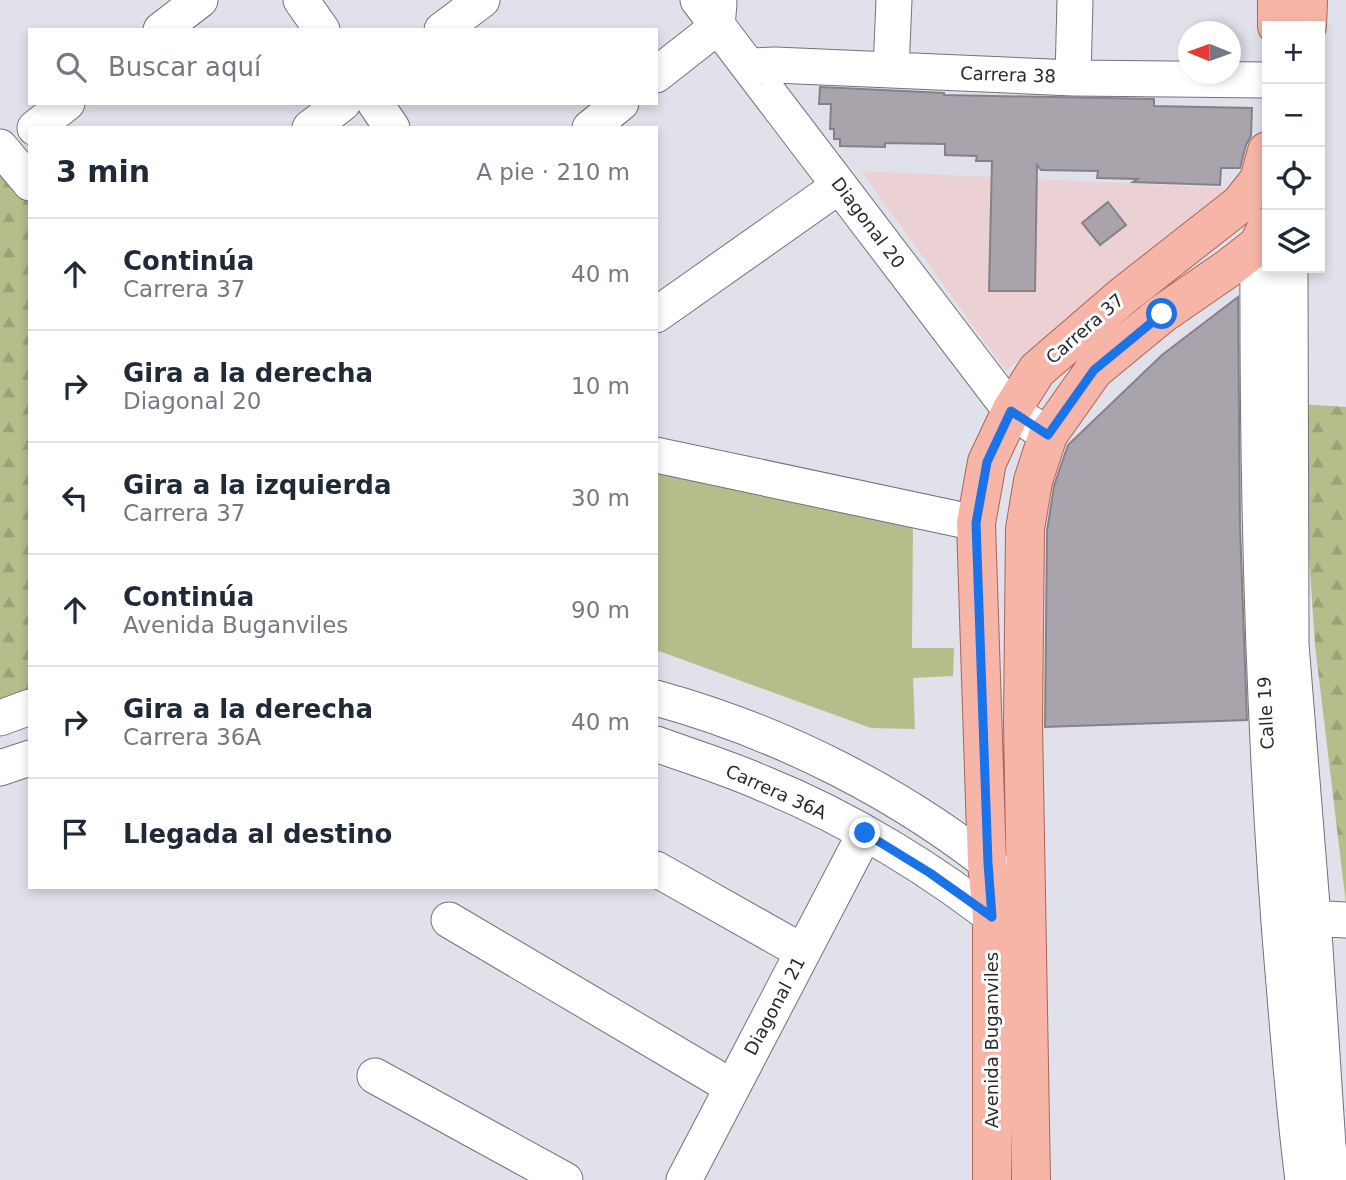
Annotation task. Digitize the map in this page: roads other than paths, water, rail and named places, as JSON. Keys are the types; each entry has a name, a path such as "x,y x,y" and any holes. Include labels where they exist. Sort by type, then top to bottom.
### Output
{"main road":[{"path":"1277,21 1278,0"},
{"path":"1307,21 1308,0"},
{"name":"Carrera 37","path":"976,523 987,462 1011,411 1037,370 1124,295 1240,204 1262,167"},
{"name":"Carrera 37","path":"1025,529 1032,481 1048,435 1094,370 1262,237"},
{"name":"Avenida Buganviles","path":"976,523 992,917 992,1180"},
{"name":"Avenida Buganviles","path":"1025,529 1023,723 1031,1180"}],"street":[{"path":"164,28 200,0"},
{"path":"301,0 321,28"},
{"path":"445,28 482,0"},
{"path":"891,70 894,0"},
{"path":"1073,78 1074,0"},
{"path":"658,73 711,9"},
{"name":"Diagonal 20","path":"711,9 839,186 1011,411 1048,435"},
{"name":"Carrera 38","path":"750,66 1073,78 1262,80"},
{"path":"38,126 64,105"},
{"path":"313,126 340,105"},
{"path":"376,105 392,126"},
{"path":"592,126 619,105"},
{"path":"11,144 28,179"},
{"path":"658,315 839,186"},
{"name":"Calle 19","path":"1262,267 1258,393 1263,651 1278,917 1303,1180"},
{"name":"Calle 19","path":"1290,273 1291,643 1330,919 1328,1146 1333,1180"},
{"path":"658,454 976,523"},
{"path":"658,699 697,709 775,738 849,774 920,815 988,863 1027,895"},
{"path":"0,718 28,708"},
{"name":"Carrera 36A","path":"658,745 763,783 865,833 930,873 1028,946"},
{"path":"0,768 28,759"},
{"name":"Diagonal 21","path":"684,1180 865,833"},
{"path":"658,870 803,952"},
{"path":"1278,917 1330,919"},
{"path":"449,920 732,1087"},
{"path":"375,1076 517,1169 565,1180"}]}
